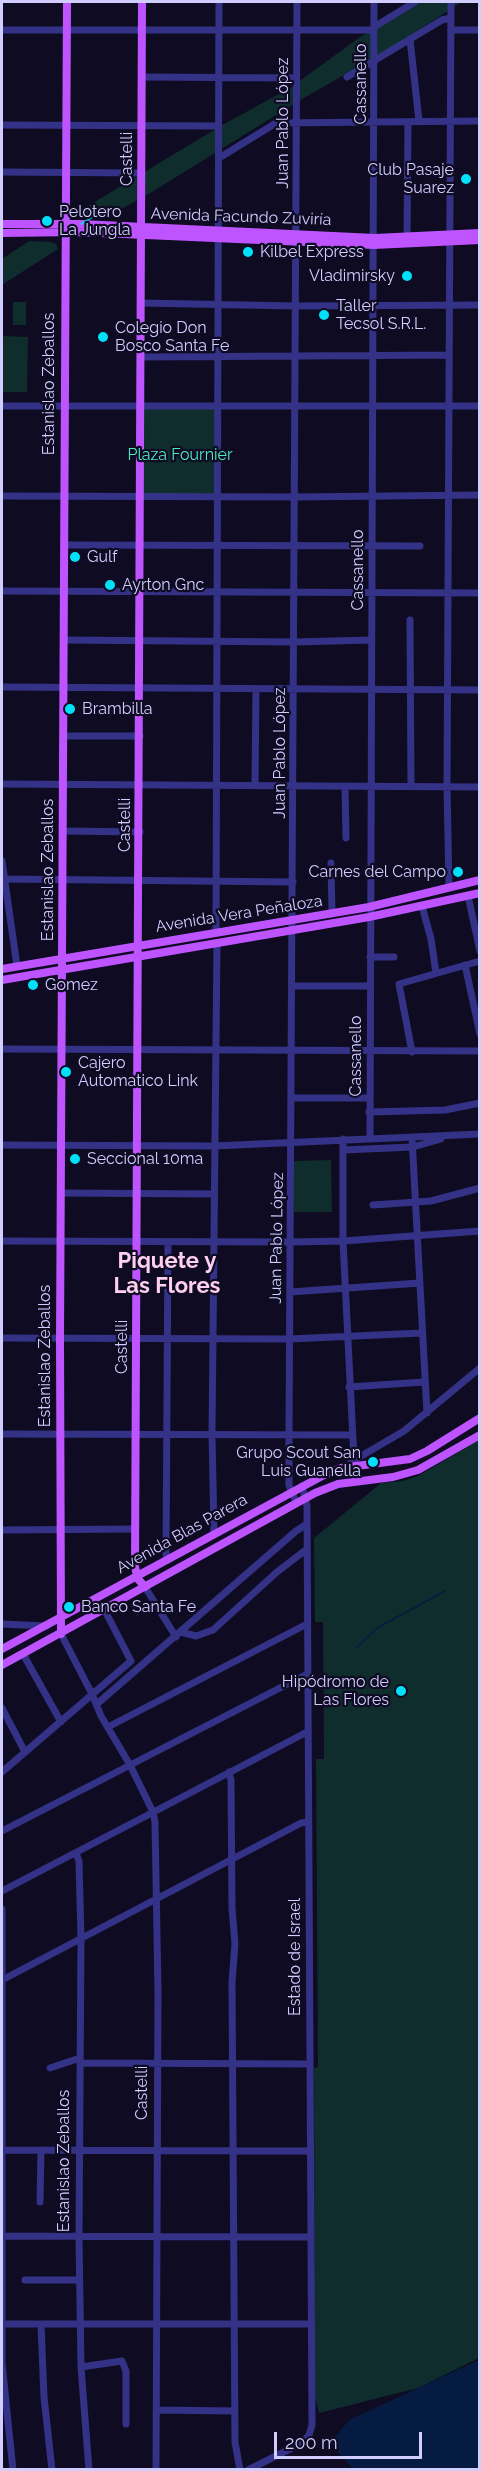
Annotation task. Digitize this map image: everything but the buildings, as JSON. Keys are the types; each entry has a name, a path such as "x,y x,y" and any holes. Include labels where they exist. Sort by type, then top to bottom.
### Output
{"main road":[{"name":"Estanislao Zeballos","path":"61,1634 59,1530 67,2"},
{"name":"Castelli","path":"137,1576 135,1529 141,688 142,2"},
{"name":"Avenida Facundo Zuviría","path":"2,224 66,228 77,232 141,231 374,241 450,238 480,233"},
{"name":"Avenida Facundo Zuviría","path":"2,233 117,226 141,231"},
{"path":"65,273 69,244 77,232 117,226"},
{"name":"Avenida Facundo Zuviría","path":"374,241 407,237 480,240"},
{"name":"Avenida Vera Peñaloza","path":"2,969 369,908 480,880"},
{"name":"Avenida Vera Peñaloza","path":"2,980 369,917 480,893"},
{"name":"Avenida Blas Parera","path":"2,1649 59,1620 291,1491 341,1468 410,1459 480,1418"},
{"name":"Avenida Blas Parera","path":"2,1665 306,1497 338,1484 393,1477 418,1470 480,1435"},
{"path":"137,1576 145,1587"}],"street":[{"path":"216,932 219,2"},
{"name":"Juan Pablo López","path":"296,1502 291,1491 289,1435 297,2"},
{"name":"Cassanello","path":"370,1139 369,908 374,2"},
{"path":"2,30 375,29 415,2"},
{"path":"449,888 447,787 450,592 448,405 452,121 451,2"},
{"path":"347,77 442,20 451,18"},
{"path":"451,30 480,30"},
{"path":"410,39 418,121"},
{"path":"142,77 296,78"},
{"path":"219,158 271,124 480,121"},
{"path":"407,237 408,122"},
{"path":"2,125 219,126"},
{"path":"2,172 142,173"},
{"path":"142,303 296,306 480,305"},
{"path":"142,357 449,355"},
{"path":"2,406 480,406"},
{"path":"2,496 480,495"},
{"path":"64,545 420,546"},
{"path":"2,591 480,593"},
{"path":"410,620 411,786"},
{"path":"64,639 294,642 371,640"},
{"path":"2,687 480,690"},
{"path":"255,785 256,689"},
{"path":"64,736 140,736"},
{"path":"2,784 480,787"},
{"path":"345,786 346,838"},
{"path":"64,831 140,832"},
{"path":"2,861 17,966"},
{"path":"331,863 332,914"},
{"path":"3,879 293,882"},
{"path":"468,896 480,951"},
{"path":"422,906 431,939 436,973"},
{"path":"214,1534 212,1434 217,943"},
{"path":"370,957 394,957"},
{"path":"412,1052 399,984 480,961"},
{"path":"465,965 480,1034"},
{"path":"292,987 370,986"},
{"path":"2,1049 480,1051"},
{"path":"291,1098 369,1098"},
{"path":"369,1112 445,1110 480,1103"},
{"path":"2,1145 214,1146 480,1134"},
{"path":"343,1150 413,1147 453,1136"},
{"path":"412,1138 427,1413"},
{"path":"343,1139 343,1241 354,1459"},
{"path":"373,1205 449,1198 480,1188"},
{"path":"61,1193 214,1194"},
{"path":"2,1241 343,1241 480,1231"},
{"path":"168,1242 166,1554 168,1560"},
{"path":"290,1292 420,1283"},
{"path":"2,1338 290,1339 422,1333"},
{"path":"341,1468 404,1431 480,1368"},
{"path":"350,1387 424,1382"},
{"path":"2,1434 352,1435"},
{"path":"372,1449 370,1457 379,1463"},
{"name":"Estado de Israel","path":"253,2468 302,2443 311,2429 307,1524 306,1497 302,1486"},
{"path":"97,1704 296,1531 307,1524"},
{"path":"2,1530 135,1529"},
{"path":"145,1587 178,1634 196,1636 213,1630 277,1572 307,1549"},
{"path":"2,1772 132,1661 104,1609"},
{"path":"2,1624 46,1626"},
{"path":"108,1727 307,1624"},
{"name":"Estanislao Zeballos","path":"61,1634 108,1727"},
{"path":"23,1654 61,1722"},
{"path":"2,1831 307,1674"},
{"path":"2,1708 25,1752"},
{"name":"Castelli","path":"108,1727 153,1812 157,2064 156,2469"},
{"path":"2,1891 307,1732"},
{"path":"229,1772 235,1944 232,1983 234,2411 235,2442 240,2469"},
{"path":"2,1980 308,1822"},
{"name":"Estanislao Zeballos","path":"76,1853 79,1861 81,1939 79,2280 81,2367 89,2469"},
{"path":"2,1909 2,2324 4,2394 13,2469"},
{"path":"50,2068 80,2061 157,2064 309,2064"},
{"path":"2,2150 310,2151"},
{"path":"40,2202 41,2150"},
{"path":"2,2236 310,2237"},
{"path":"25,2280 79,2280"},
{"path":"2,2324 311,2324"},
{"path":"41,2325 52,2469"},
{"path":"81,2367 122,2361 126,2371 126,2424"},
{"path":"157,2410 234,2411"}],"green space":[{"path":"421,2 462,2 381,54 105,218 78,212 224,124 290,88 360,37"},
{"path":"29,241 51,242 56,244 58,249 2,285 2,259"},
{"path":"13,302 26,302 26,325 13,325"},
{"path":"2,336 28,337 27,392 2,392"},
{"name":"Plaza Fournier","path":"142,406 218,406 218,496 141,496"},
{"path":"331,1160 332,1212 294,1212 293,1161"},
{"name":"Hipódromo de Las Flores","path":"479,1440 479,2358 418,2388 319,2413 315,2397 314,2068 318,2067 316,1759 324,1759 323,1622 315,1622 314,1538 381,1483 403,1481 418,1476"}],"water":[{"path":"479,2360 479,2469 353,2469 330,2443 349,2420"}],"waterway":[{"path":"356,1648 377,1628 445,1591"}],"tram line":[{"path":"81,224 106,209"}],"place":[{"name":"Club Pasaje Suarez","path":"466,179"},
{"name":"Pelotero La Jungla","path":"47,221"},
{"name":"Kilbel Express","path":"248,252"},
{"name":"Vladimirsky","path":"407,276"},
{"name":"Taller Tecsol S.R.L.","path":"324,315"},
{"name":"Colegio Don Bosco Santa Fe","path":"103,337"},
{"name":"Gulf","path":"75,557"},
{"name":"Ayrton Gnc","path":"110,585"},
{"name":"Brambilla","path":"70,709"},
{"name":"Carnes del Campo","path":"458,872"},
{"name":"Gomez","path":"33,985"},
{"name":"Cajero Automatico Link","path":"66,1072"},
{"name":"Seccional 10ma","path":"75,1159"},
{"name":"Grupo Scout San Luis Guanella","path":"373,1462"},
{"name":"Banco Santa Fe","path":"69,1607"},
{"name":"Hipódromo de Las Flores","path":"401,1691"}],"district":[{"name":"Piquete y Las Flores","path":"167,1274"}]}
